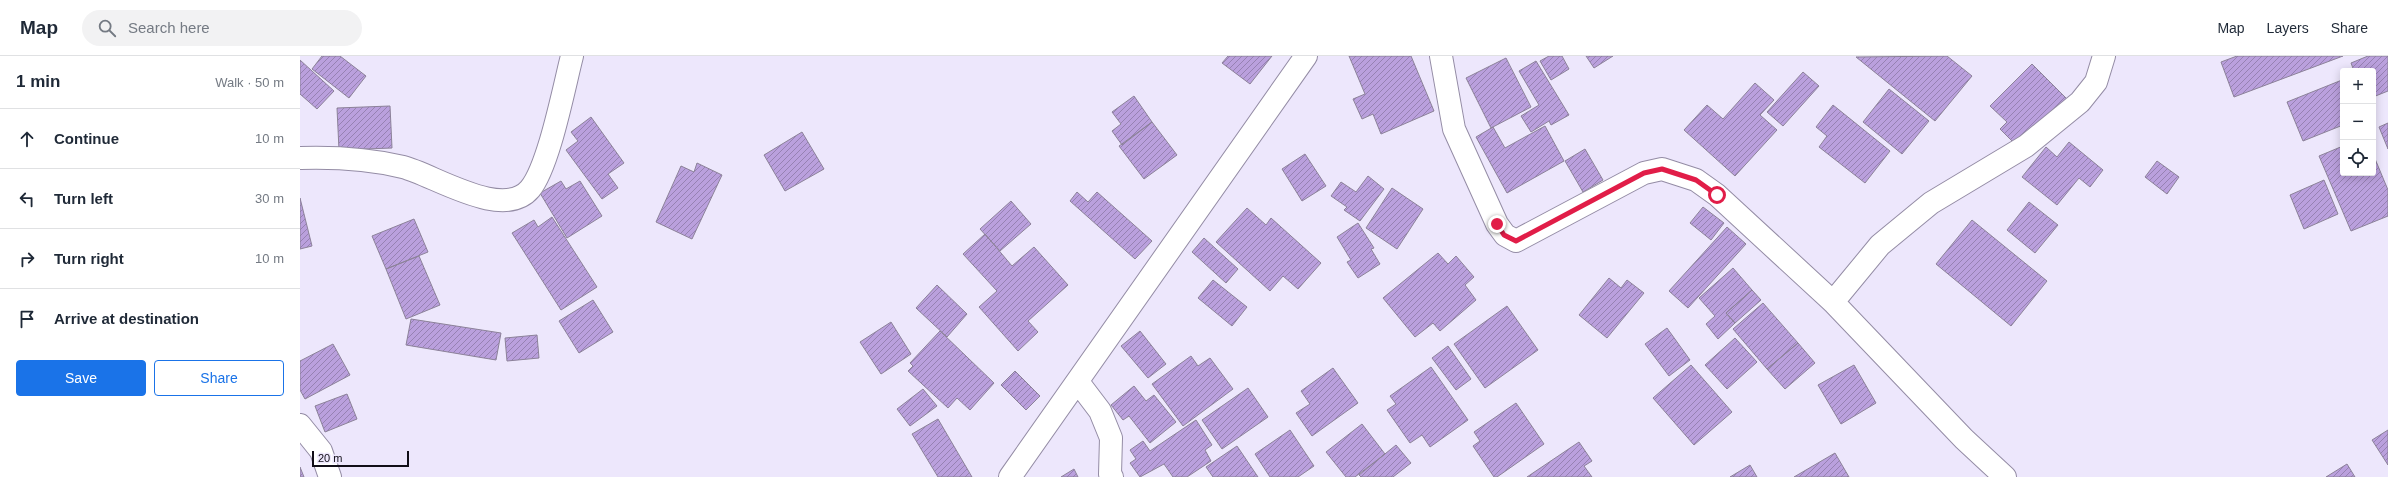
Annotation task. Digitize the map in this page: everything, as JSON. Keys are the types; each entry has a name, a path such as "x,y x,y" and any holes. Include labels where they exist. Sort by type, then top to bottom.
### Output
{"street":[{"path":"300,158 327,157 403,168 484,199 510,200 530,190 544,162 572,56"},
{"path":"1010,477 1306,56"},
{"path":"1441,56 1454,129 1497,224 1504,235 1516,241 1644,173 1662,169 1696,180 1717,195 1833,302 1964,439 2005,477"},
{"path":"1833,302 1880,245 1931,202 2026,146 2080,102 2096,82 2104,56"},
{"path":"1078,382 1100,411 1111,438 1110,474 1112,477"},
{"path":"300,425 321,452 330,477"}],"building":[{"path":"322,56 340,56 366,76 349,98 312,69"},
{"path":"1228,56 1272,56 1250,84 1222,63"},
{"path":"1349,56 1411,56 1434,111 1381,134 1373,114 1362,119 1353,99 1365,94"},
{"path":"1549,56 1562,56 1569,69 1551,80 1540,61"},
{"path":"1586,56 1613,56 1594,68"},
{"path":"1947,56 1972,76 1935,121 1856,57"},
{"path":"2237,56 2343,56 2234,97 2221,62"},
{"path":"2368,56 2388,56 2388,91 2376,96 2376,68 2353,68 2351,63"},
{"path":"1506,58 1531,107 1491,128 1466,78"},
{"path":"300,60 334,91 317,109 300,94"},
{"path":"1536,61 1569,115 1551,125 1549,121 1531,132 1521,116 1539,105 1519,71"},
{"path":"2032,64 2067,99 2018,147 2000,129 2007,122 1990,106"},
{"path":"1803,72 1819,86 1783,126 1767,112"},
{"path":"2340,81 2340,126 2303,141 2287,102"},
{"path":"1755,83 1774,100 1760,115 1777,130 1735,176 1684,130 1707,105 1723,119"},
{"path":"1889,89 1929,121 1902,154 1863,122"},
{"path":"1134,96 1152,122 1122,145 1112,131 1121,124 1112,112"},
{"path":"1833,105 1890,151 1865,183 1819,147 1827,136 1816,127"},
{"path":"390,106 392,148 339,150 337,108"},
{"path":"591,117 624,163 608,174 618,188 602,199 566,150 578,141 571,132"},
{"path":"1152,122 1177,155 1144,179 1119,146"},
{"path":"2388,123 2388,149 2379,127"},
{"path":"1545,126 1564,161 1507,193 1476,137 1493,127 1505,148"},
{"path":"802,132 824,169 785,191 764,155"},
{"path":"2069,142 2103,170 2090,187 2079,178 2057,205 2022,177 2046,147 2057,157"},
{"path":"2340,147 2340,176 2376,176 2376,161 2388,190 2388,216 2351,231 2319,156"},
{"path":"1585,149 1603,180 1583,192 1565,161"},
{"path":"1305,154 1326,186 1302,201 1282,169"},
{"path":"2157,161 2179,177 2167,194 2145,177"},
{"path":"697,163 722,175 692,239 656,222 681,166 694,172"},
{"path":"1368,176 1384,189 1360,221 1344,210 1347,207 1331,196 1341,182 1356,192"},
{"path":"2324,180 2338,214 2304,229 2290,195"},
{"path":"561,181 566,189 580,181 602,216 567,238 540,193"},
{"path":"1392,188 1423,209 1397,249 1366,228"},
{"path":"1077,192 1088,202 1097,192 1152,241 1135,259 1070,201"},
{"path":"300,198 312,246 300,249"},
{"path":"1011,201 1031,224 1000,251 980,229"},
{"path":"2029,202 2058,225 2035,253 2007,230"},
{"path":"1703,207 1724,223 1711,240 1690,223"},
{"path":"1247,208 1266,225 1271,218 1321,263 1298,289 1283,276 1270,291 1216,242"},
{"path":"552,217 597,287 561,310 512,233 534,220 538,227"},
{"path":"414,219 428,252 386,269 372,236"},
{"path":"1972,220 2047,281 2011,326 1936,264"},
{"path":"1358,223 1374,248 1371,249 1380,264 1358,278 1347,262 1351,260 1337,237"},
{"path":"1727,227 1746,244 1688,308 1669,291"},
{"path":"985,234 1012,266 1034,247 1068,285 1028,321 1038,332 1018,351 979,307 997,291 963,254"},
{"path":"1204,238 1238,269 1226,283 1192,252"},
{"path":"1438,253 1448,264 1456,256 1474,277 1465,285 1476,300 1440,331 1433,323 1415,337 1383,298"},
{"path":"419,256 440,305 406,319 386,269"},
{"path":"1733,268 1752,290 1726,313 1735,323 1718,339 1706,324 1715,316 1699,298"},
{"path":"1609,278 1621,288 1627,280 1644,293 1607,338 1579,315"},
{"path":"1213,280 1247,307 1232,326 1198,298"},
{"path":"937,285 967,314 947,337 916,308"},
{"path":"1752,290 1761,300 1735,323 1726,313"},
{"path":"593,300 613,332 579,353 559,321"},
{"path":"1763,303 1798,343 1767,369 1733,329"},
{"path":"1507,306 1538,350 1485,388 1454,344"},
{"path":"411,319 501,333 496,360 406,345"},
{"path":"891,322 911,354 881,374 860,342"},
{"path":"1667,328 1690,360 1669,376 1645,344"},
{"path":"940,331 994,383 970,410 957,398 948,408 908,371 913,366 910,363"},
{"path":"1140,331 1166,364 1148,378 1121,346"},
{"path":"537,335 539,358 507,361 505,338"},
{"path":"1735,338 1757,362 1727,389 1705,365"},
{"path":"1798,343 1815,363 1785,389 1767,369"},
{"path":"333,344 350,375 305,399 300,390 300,361"},
{"path":"1448,346 1471,379 1456,390 1432,358"},
{"path":"1191,356 1198,366 1210,358 1233,389 1183,426 1152,384"},
{"path":"1691,365 1732,412 1694,445 1653,398"},
{"path":"1854,365 1876,403 1841,424 1818,385"},
{"path":"1431,367 1468,420 1430,447 1422,435 1410,443 1387,410 1396,404 1390,396"},
{"path":"1333,368 1358,403 1312,436 1296,413 1310,404 1301,391"},
{"path":"1015,371 1040,396 1026,410 1001,385"},
{"path":"1134,386 1146,401 1154,395 1176,422 1150,443 1129,416 1123,420 1111,405"},
{"path":"1248,388 1268,417 1222,449 1202,420"},
{"path":"923,389 937,406 910,426 897,409"},
{"path":"347,394 357,419 325,432 315,406"},
{"path":"1516,403 1544,444 1497,477 1494,477 1473,446 1480,441 1474,432"},
{"path":"938,419 972,477 938,477 912,434"},
{"path":"1196,420 1212,445 1205,450 1211,461 1187,477 1173,477 1164,464 1140,477 1130,463 1136,459 1130,450 1143,441 1150,451"},
{"path":"1362,424 1385,454 1355,477 1346,477 1326,452"},
{"path":"1290,430 1314,466 1298,477 1270,477 1255,454"},
{"path":"2388,430 2388,465 2372,440"},
{"path":"1579,442 1592,461 1584,466 1592,477 1527,477"},
{"path":"1396,445 1411,463 1393,477 1361,477 1359,475"},
{"path":"1237,446 1258,477 1213,477 1206,467"},
{"path":"1835,453 1849,477 1794,477"},
{"path":"2347,464 2355,477 2326,477"},
{"path":"1750,465 1757,477 1730,477"},
{"path":"300,467 304,477 300,477"},
{"path":"1074,469 1078,477 1061,477"}],"route":[{"path":"1497,224 1504,235 1516,241 1544,224 1644,173 1662,169 1696,180 1717,195"}]}
